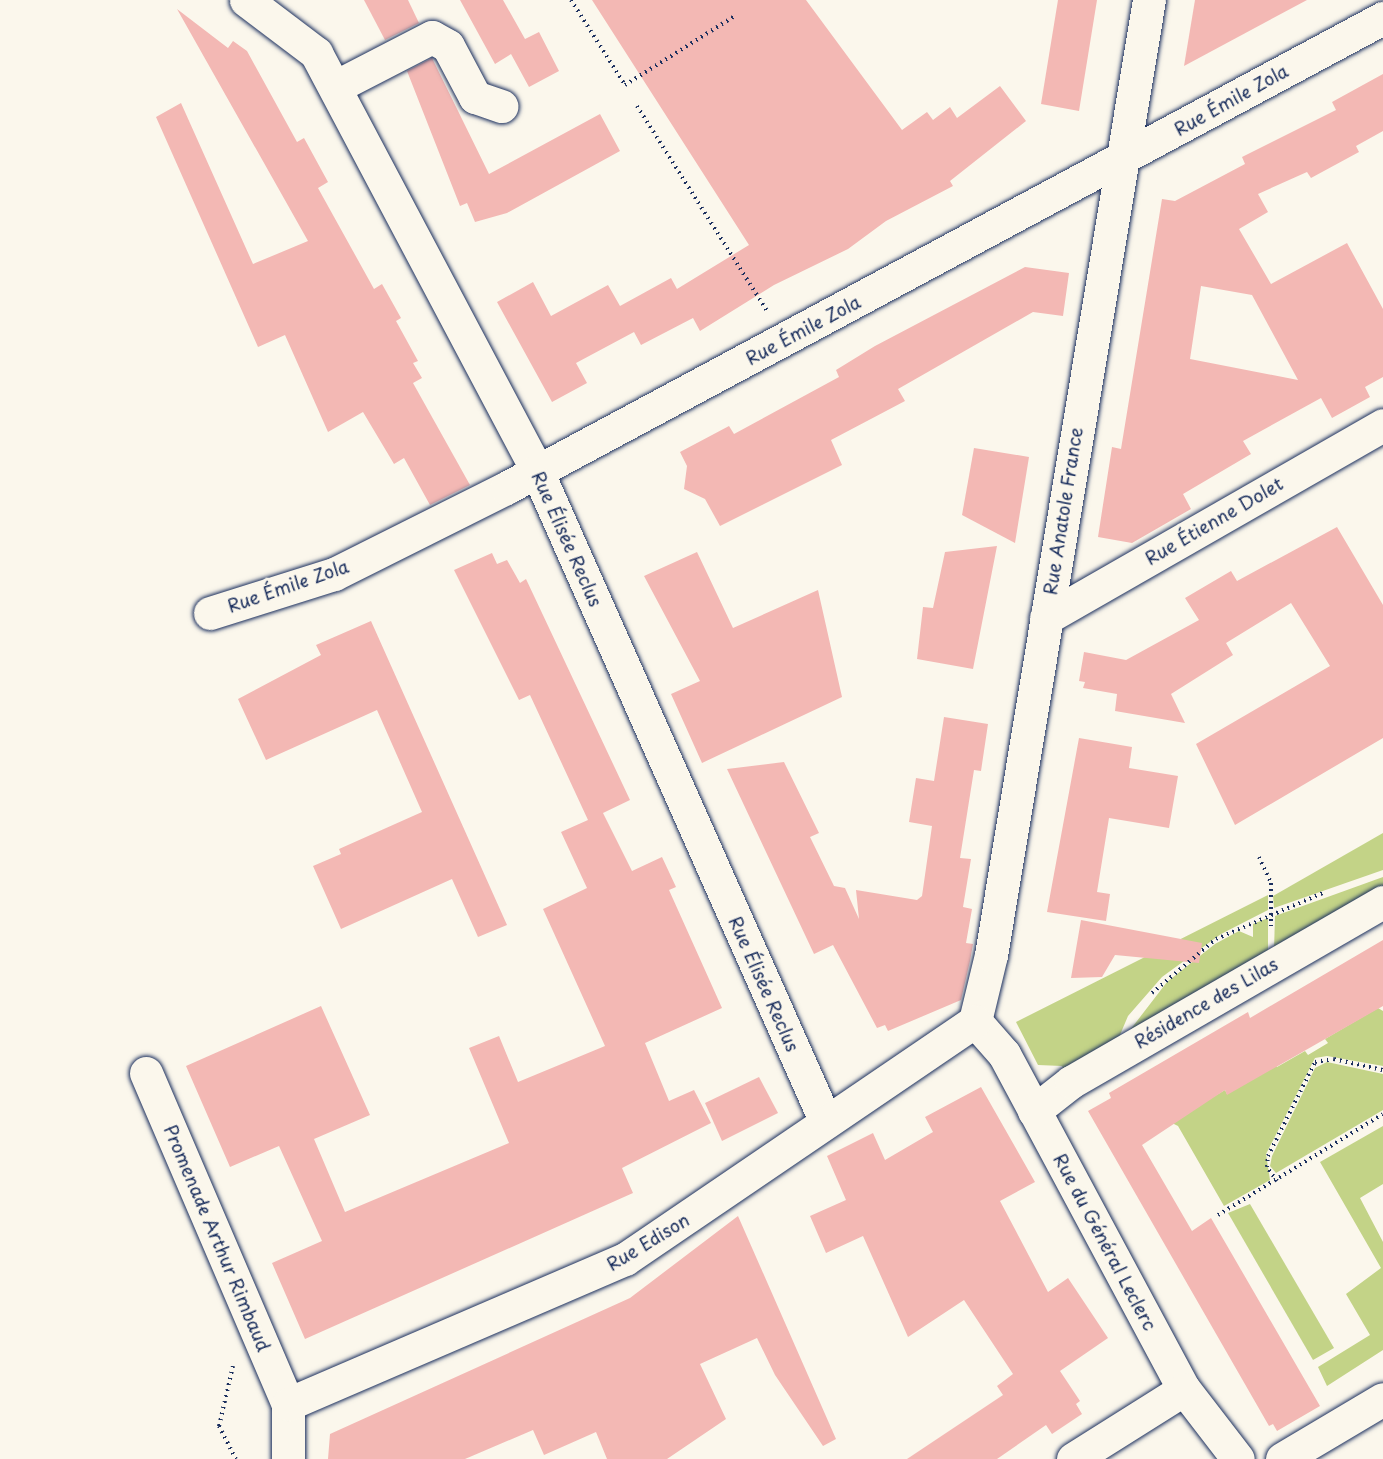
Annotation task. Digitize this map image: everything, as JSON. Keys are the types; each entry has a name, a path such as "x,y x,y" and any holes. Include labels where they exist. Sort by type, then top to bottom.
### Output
{"street":[{"name":"Rue Élisée Reclus","path":"246,0 300,37 316,53 537,471 825,1120"},
{"name":"Rue Anatole France","path":"975,1021 991,955 1149,0"},
{"name":"Rue Émile Zola","path":"210,613 334,574 537,471 1122,160 1383,18"},
{"path":"335,87 432,37 448,46 475,97 501,106"},
{"name":"Rue Étienne Dolet","path":"1046,618 1383,425"},
{"name":"Résidence des Lilas","path":"1034,1111 1071,1082 1383,902"},
{"name":"Rue Edison","path":"288,1404 625,1259 825,1120 975,1021"},
{"name":"Rue du Général Leclerc","path":"975,1021 1004,1054 1184,1389 1238,1459"},
{"name":"Promenade Arthur Rimbaud","path":"146,1073 288,1404"},
{"path":"1073,1459 1184,1389"},
{"path":"1282,1459 1383,1399"},
{"path":"288,1404 288,1459"}],"path":[{"path":"571,0 625,85 736,15"},
{"path":"637,106 786,339"},
{"path":"1259,857 1271,883 1272,965"},
{"path":"1147,998 1216,939 1271,914 1338,888"},
{"path":"1277,1181 1267,1167 1268,1156 1315,1062 1334,1059 1383,1070"},
{"path":"1218,1215 1277,1181 1383,1114"}],"green space":[{"path":"1383,833 1383,870 1274,908 1273,896"},
{"path":"1383,877 1383,889 1274,950 1275,916"},
{"path":"1268,895 1268,910 1221,934 1162,977 1128,1016 1117,1042 1064,1071 1062,1066 1038,1065 1016,1022"},
{"path":"1268,918 1268,956 1127,1034 1167,982 1215,944 1239,931 1253,937 1253,924"},
{"path":"1378,1008 1383,1011 1383,1066 1327,1056 1315,1058 1266,1154 1270,1180 1224,1206 1178,1126 1170,1122 1225,1090 1227,1094 1273,1061 1277,1067 1305,1051 1308,1055 1328,1043 1325,1039"},
{"path":"1327,1062 1383,1074 1383,1110 1276,1173 1270,1166 1272,1156 1315,1068"},
{"path":"1383,1126 1383,1184 1360,1198 1383,1242 1383,1350 1327,1386 1318,1367 1370,1335 1346,1294 1381,1268 1320,1162"},
{"path":"1250,1204 1334,1348 1313,1360 1228,1213"}],"building":[{"path":"364,0 408,0 419,23 385,40"},
{"path":"460,0 503,0 525,39 539,32 559,71 529,87 511,54 495,64"},
{"path":"592,0 806,0 902,130 927,112 933,120 950,107 957,118 1000,86 1026,121 950,181 953,186 886,221 848,249 774,285 700,331 693,318 641,345 634,332 576,363 587,383 552,402 497,302 533,282 551,316 608,285 620,306 671,278 677,289 749,245"},
{"path":"1058,0 1097,0 1079,111 1041,104"},
{"path":"1195,0 1307,0 1184,66"},
{"path":"177,9 228,48 233,41 247,51 297,142 304,138 328,182 318,188 374,289 382,284 401,318 396,321 418,361 413,363 422,378 413,383 470,485 430,505 404,458 394,464 363,412 328,432 285,335 258,347 156,117 181,103 253,264 308,241"},
{"path":"432,58 489,174 600,114 620,151 507,213 475,222 467,203 460,206 407,71"},
{"path":"1383,74 1383,131 1356,146 1359,152 1311,178 1307,172 1258,194 1268,212 1239,229 1271,284 1347,243 1383,309 1383,377 1365,387 1370,397 1332,418 1321,398 1243,441 1251,454 1183,494 1191,509 1132,543 1098,537 1112,447 1121,449 1162,199 1175,201 1245,164 1242,157 1336,110 1332,102","holes":["1201,286 1252,295 1298,380 1190,359"]},
{"path":"1025,267 1069,273 1063,316 1033,312 898,389 905,401 831,440 842,465 720,526 705,499 684,489 687,466 680,452 729,426 734,434 839,377 836,370 875,346"},
{"path":"974,448 1029,457 1015,543 962,515"},
{"path":"1337,527 1383,605 1383,738 1235,825 1196,744 1330,666 1291,603 1226,643 1233,655 1171,694 1185,723 1115,711 1117,694 1083,688 1085,682 1079,681 1084,652 1126,660 1199,620 1185,598 1231,571 1237,581"},
{"path":"997,546 973,669 917,659 923,607 933,608 945,552"},
{"path":"697,552 733,628 818,590 842,697 702,763 671,694 700,681 644,576"},
{"path":"492,553 497,564 507,560 520,583 526,579 630,800 603,813 632,871 662,857 676,887 669,890 722,1008 645,1043 669,1101 694,1090 711,1123 622,1168 633,1193 305,1339 272,1263 322,1241 279,1146 230,1167 186,1066 321,1006 370,1115 314,1139 345,1212 509,1143 469,1048 499,1036 518,1082 605,1046 543,909 587,888 561,832 588,820 530,695 519,700 454,570"},
{"path":"371,621 507,925 478,937 452,879 341,929 313,866 341,854 339,849 422,812 377,710 266,760 238,699 321,655 316,645"},
{"path":"944,717 988,724 981,771 974,770 960,858 971,859 963,907 972,909 966,943 973,944 970,961 961,1000 888,1031 885,1025 877,1028 833,945 814,954 727,769 784,762 819,833 810,837 834,886 845,888 859,919 856,890 917,900 922,896 932,826 909,822 916,778 934,781"},
{"path":"1079,738 1132,747 1129,768 1178,776 1169,828 1109,818 1097,892 1110,894 1106,921 1047,912"},
{"path":"1081,920 1202,943 1199,963 1115,955 1102,977 1071,978"},
{"path":"1383,940 1383,1006 1227,1095 1225,1090 1142,1145 1192,1231 1211,1218 1320,1406 1277,1431 1273,1424 1269,1426 1088,1111 1111,1098 1109,1093 1248,1012 1250,1018"},
{"path":"759,1077 778,1113 722,1141 705,1103"},
{"path":"981,1087 1035,1182 1000,1201 1048,1292 1068,1278 1108,1338 1060,1371 1080,1401 1076,1404 1082,1414 1052,1434 1046,1425 997,1459 907,1459 1003,1395 997,1386 1013,1374 964,1300 908,1337 863,1236 826,1253 810,1216 846,1200 827,1156 873,1133 885,1160 933,1132 925,1117"},
{"path":"738,1216 836,1439 823,1446 775,1375 757,1338 700,1364 726,1419 667,1459 607,1459 596,1432 544,1455 533,1430 465,1459 328,1459 330,1434 630,1298"}]}
